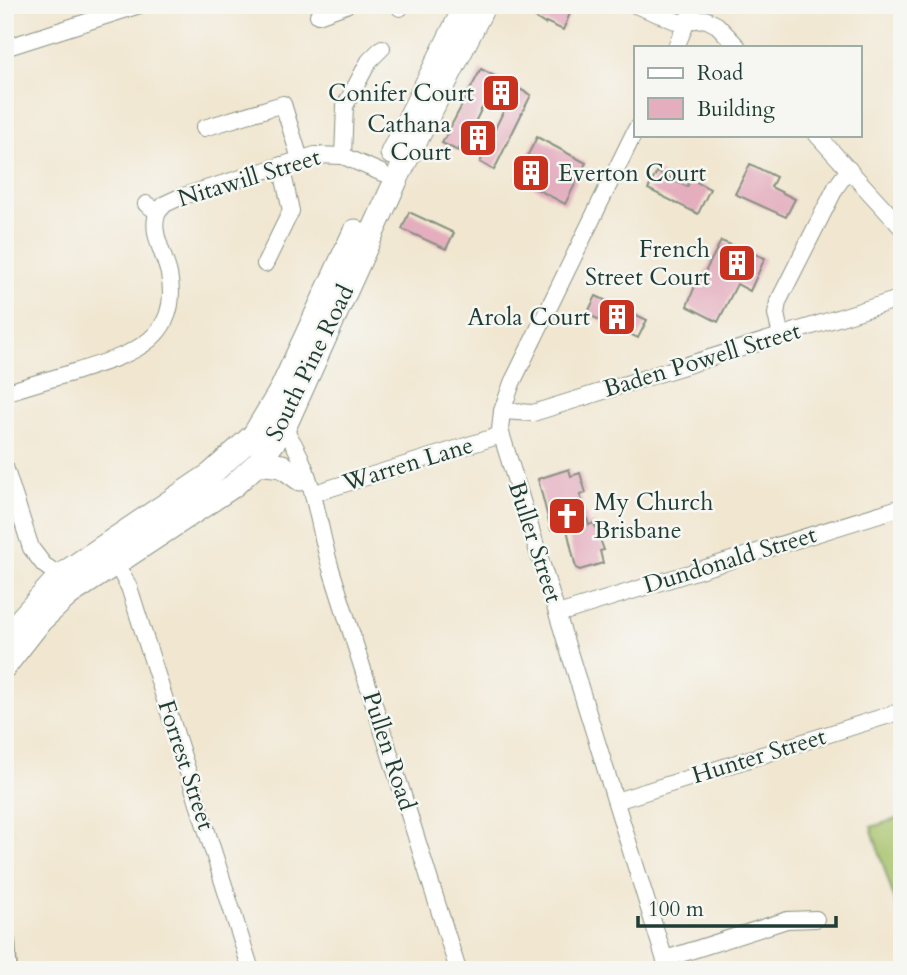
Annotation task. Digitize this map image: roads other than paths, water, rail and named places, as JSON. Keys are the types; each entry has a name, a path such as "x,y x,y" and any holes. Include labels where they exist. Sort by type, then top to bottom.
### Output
{"highway":[{"name":"South Pine Road","path":"5,666 69,582 116,564 233,486 258,463 382,173 466,5"},
{"name":"South Pine Road","path":"5,637 69,582 274,425 484,5"},
{"path":"258,463 282,466 307,486"}],"main road":[{"path":"5,941 7,970"}],"street":[{"path":"5,48 140,5"},
{"path":"318,15 346,5"},
{"path":"635,5 678,22 692,12"},
{"path":"676,46 692,12"},
{"path":"692,12 712,22 737,46"},
{"path":"342,156 345,106 369,61 382,48"},
{"path":"204,128 283,104 300,159"},
{"name":"Buller Street","path":"634,134 518,368 502,411 501,435 666,965"},
{"path":"818,136 902,228"},
{"name":"Nitawill Street","path":"5,393 131,354 158,332 169,309 171,297 169,271 152,208 300,159 323,154 342,156 382,173"},
{"path":"265,264 291,211 281,165"},
{"path":"781,336 776,314 778,302 836,187 849,169"},
{"name":"Baden Powell Street","path":"502,411 528,414 902,298"},
{"name":"Pullen Road","path":"274,425 307,486 458,970"},
{"name":"Warren Lane","path":"307,486 501,435"},
{"path":"5,467 31,548 44,565 69,582"},
{"name":"Dundonald Street","path":"558,614 902,507"},
{"name":"Forrest Street","path":"116,564 129,587 251,970"},
{"name":"Hunter Street","path":"616,801 902,711"},
{"path":"666,965 787,920 816,919"}],"place":[{"name":"Conifer Court","path":"501,93"},
{"name":"Cathana Court","path":"478,138"},
{"name":"Everton Court","path":"531,173"},
{"name":"French Street Court","path":"737,263"},
{"name":"Arola Court","path":"617,317"},
{"name":"My Church Brisbane","path":"567,516"}]}
